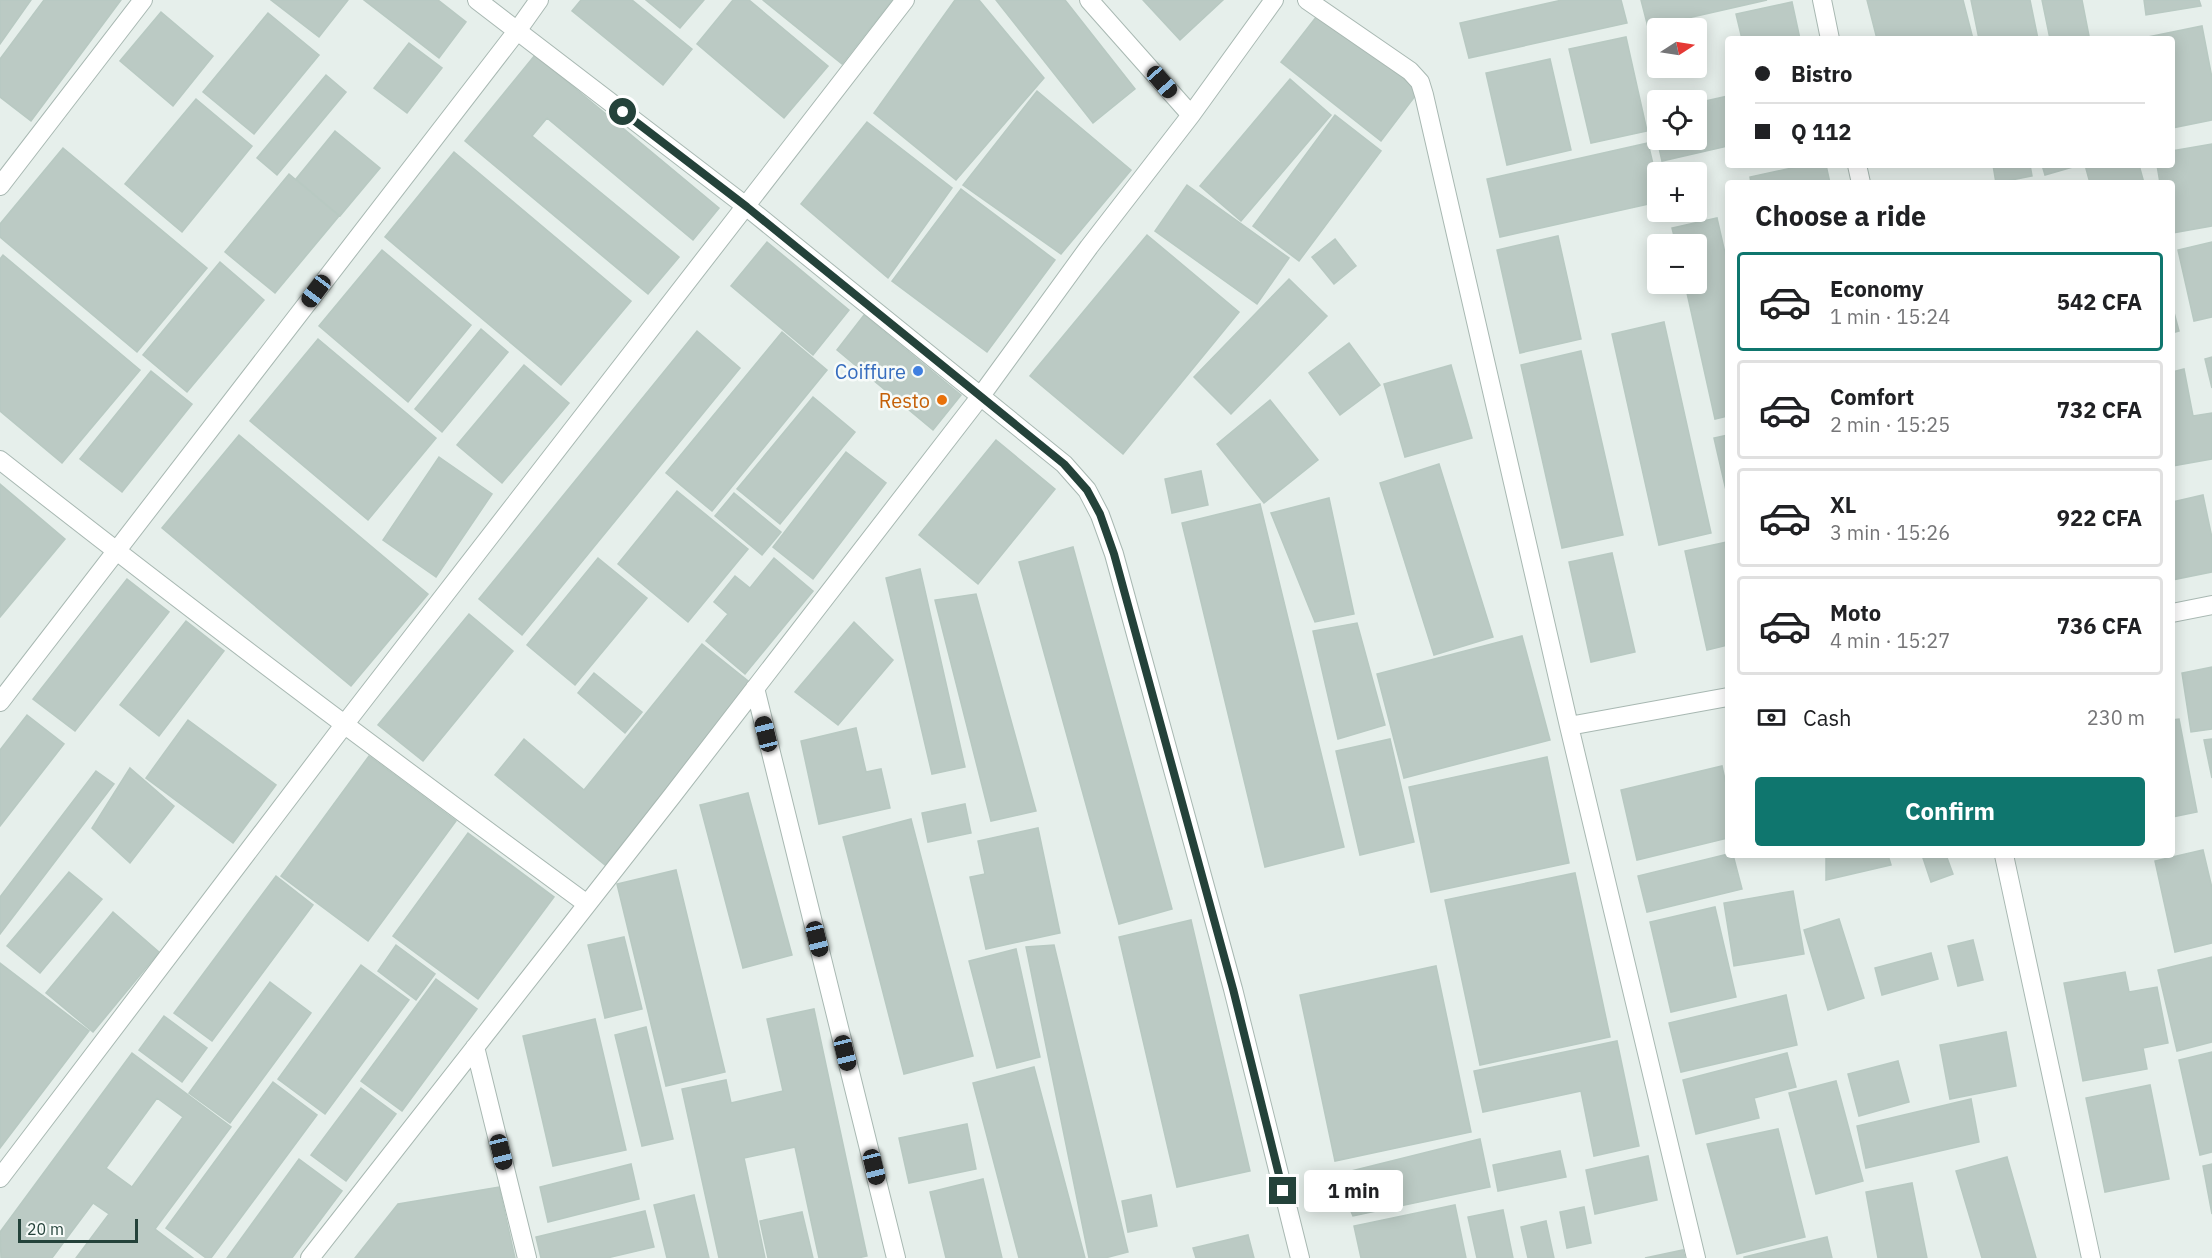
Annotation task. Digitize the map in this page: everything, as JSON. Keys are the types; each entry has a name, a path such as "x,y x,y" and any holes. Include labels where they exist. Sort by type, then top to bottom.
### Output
{"street":[{"path":"0,186 144,0"},
{"path":"477,0 747,207 1064,464 1087,490 1100,514 1114,554 1233,989 1300,1258"},
{"path":"0,702 517,31 538,0"},
{"path":"0,1178 344,725 905,0"},
{"path":"1089,0 1191,115"},
{"path":"310,1258 980,397 1274,0"},
{"path":"1307,0 1386,52 1420,82 1439,154 1569,726 1696,1258"},
{"path":"1822,0 1829,36"},
{"path":"0,460 116,552 344,725 587,904"},
{"path":"2175,612 2212,605"},
{"path":"754,688 896,1258"},
{"path":"1569,726 1725,698"},
{"path":"2005,858 2091,1258"},
{"path":"475,1047 527,1258"}],"building":[{"path":"0,0 31,0 0,44"},
{"path":"44,0 121,0 31,121 0,97 0,59"},
{"path":"271,0 348,0 319,37"},
{"path":"364,0 438,0 466,22 439,58"},
{"path":"581,0 632,0 692,49 663,85 572,11"},
{"path":"646,0 704,0 680,28"},
{"path":"733,0 749,0 828,66 784,118 697,44"},
{"path":"763,0 892,0 842,64"},
{"path":"955,0 979,0 1044,78 956,180 874,113"},
{"path":"996,0 1065,0 1135,89 1093,123"},
{"path":"1143,0 1223,0 1180,40"},
{"path":"1562,0 1621,0 1627,23 1469,58 1460,23"},
{"path":"1641,0 1767,0 1688,18 1647,18 1647,23"},
{"path":"1867,0 1963,0 1972,36 1876,36"},
{"path":"1971,0 2030,0 2037,36 1978,36"},
{"path":"2042,0 2082,0 2089,36 2049,36"},
{"path":"2144,0 2199,0 2201,6 2146,15"},
{"path":"1792,2 1799,36 1741,36 1736,14"},
{"path":"161,12 213,56 173,106 120,61"},
{"path":"1320,12 1419,91 1381,141 1281,62"},
{"path":"268,13 319,55 254,134 203,92"},
{"path":"2202,26 2212,78 2212,120 2175,127 2175,36 2153,36"},
{"path":"1626,37 1647,131 1591,143 1569,49"},
{"path":"409,43 442,68 407,113 374,88"},
{"path":"535,55 719,208 693,240 547,118 532,136 679,257 648,294 465,141"},
{"path":"1550,59 1571,150 1507,165 1486,73"},
{"path":"326,75 346,92 277,175 257,158"},
{"path":"1290,79 1331,115 1241,221 1200,186"},
{"path":"1037,91 1131,170 1061,254 963,185"},
{"path":"1725,97 1725,147 1662,161 1659,150 1707,150 1707,101"},
{"path":"196,99 252,146 182,232 125,184"},
{"path":"1335,115 1381,151 1299,261 1253,226"},
{"path":"867,122 952,188 888,278 801,204"},
{"path":"335,131 380,168 340,216 296,179"},
{"path":"1647,143 1647,150 1650,150 1653,162 1647,162 1647,204 1500,237 1487,179"},
{"path":"2212,144 2212,226 2175,232 2175,180 2160,180 2158,168 2175,168 2175,150"},
{"path":"63,148 207,268 137,352 0,237 0,224"},
{"path":"454,152 631,301 561,385 385,237"},
{"path":"1792,168 1827,168 1829,180 1750,180 1750,177"},
{"path":"1994,168 2031,168 2032,176 1996,180"},
{"path":"2043,168 2070,168 2045,175"},
{"path":"2086,168 2140,168 2143,180 2089,180"},
{"path":"289,174 339,216 275,293 225,252"},
{"path":"1187,185 1289,258 1257,304 1155,231"},
{"path":"961,189 1055,260 987,352 892,281"},
{"path":"1717,218 1725,253 1725,417 1715,419 1687,294 1707,294 1707,234 1674,234 1672,228"},
{"path":"1147,235 1239,312 1123,454 1030,376"},
{"path":"1558,236 1581,339 1520,353 1497,250"},
{"path":"1335,239 1356,266 1334,284 1312,257"},
{"path":"767,242 849,310 813,355 731,286"},
{"path":"2212,242 2212,317 2194,321 2178,250"},
{"path":"382,250 471,325 408,402 319,326"},
{"path":"3,255 140,370 62,463 0,411 0,259"},
{"path":"220,262 264,300 187,392 143,355"},
{"path":"1289,279 1327,316 1231,414 1194,377"},
{"path":"864,315 961,395 933,430 837,350"},
{"path":"2175,316 2179,331 2175,332"},
{"path":"1664,322 1711,533 1659,545 1612,334"},
{"path":"481,329 508,352 442,432 415,409"},
{"path":"697,331 740,368 522,635 479,599"},
{"path":"782,332 827,370 712,511 666,473"},
{"path":"318,339 436,438 368,520 250,421"},
{"path":"1349,343 1380,385 1340,415 1309,373"},
{"path":"1581,351 1623,535 1562,548 1521,365"},
{"path":"2212,357 2212,388 2205,359"},
{"path":"524,365 569,403 502,483 457,445"},
{"path":"1451,365 1472,438 1405,457 1384,384"},
{"path":"2184,369 2193,416 2212,413 2212,459 2175,465 2175,371"},
{"path":"151,371 192,404 122,492 80,459"},
{"path":"813,397 855,432 780,524 737,489"},
{"path":"1270,400 1318,460 1264,503 1217,444"},
{"path":"239,435 428,594 351,686 162,528"},
{"path":"1725,436 1725,486 1714,438"},
{"path":"996,440 1055,489 978,584 919,535"},
{"path":"846,452 886,483 813,579 773,547"},
{"path":"439,457 492,494 436,577 383,540"},
{"path":"1439,464 1493,637 1434,655 1380,483"},
{"path":"1201,471 1208,505 1172,513 1165,479"},
{"path":"0,484 65,539 0,617"},
{"path":"677,491 748,549 688,622 618,564"},
{"path":"734,493 781,532 762,555 715,516"},
{"path":"2203,495 2212,538 2212,572 2175,579 2175,501"},
{"path":"1329,498 1354,614 1315,622 1271,513"},
{"path":"1260,504 1344,847 1265,867 1182,523"},
{"path":"1725,542 1725,646 1707,650 1685,551"},
{"path":"1073,547 1172,909 1119,924 1019,562"},
{"path":"1612,553 1635,652 1591,662 1569,562"},
{"path":"598,558 647,598 575,685 527,645"},
{"path":"774,558 813,591 745,674 706,641 728,614 714,602 735,576 750,588"},
{"path":"920,569 965,767 932,774 886,578"},
{"path":"127,579 169,612 75,731 33,699"},
{"path":"976,594 1036,811 991,821 935,600"},
{"path":"469,614 513,651 423,761 378,725"},
{"path":"186,621 224,651 159,736 120,705"},
{"path":"854,622 893,660 838,725 795,692"},
{"path":"1357,623 1385,725 1338,739 1313,631"},
{"path":"1522,636 1550,740 1404,778 1377,674"},
{"path":"702,644 752,684 605,865 495,775 524,739 584,790"},
{"path":"2212,667 2212,729 2191,732 2182,673"},
{"path":"594,673 642,712 625,733 578,693"},
{"path":"27,715 64,744 0,826 0,750"},
{"path":"2179,719 2197,812 2175,816 2175,720"},
{"path":"188,720 276,785 233,843 146,778"},
{"path":"856,728 866,772 881,769 890,808 819,824 801,741"},
{"path":"1390,739 1414,842 1360,855 1336,751"},
{"path":"2212,739 2212,778 2204,740"},
{"path":"369,756 456,821 368,941 281,876"},
{"path":"1547,757 1569,863 1431,892 1409,787"},
{"path":"1722,766 1725,780 1725,839 1637,860 1621,790"},
{"path":"130,768 174,806 130,863 92,828"},
{"path":"96,771 114,784 0,934 0,897"},
{"path":"748,793 792,955 743,968 700,805"},
{"path":"965,804 971,833 928,842 922,813"},
{"path":"911,819 973,1056 904,1074 843,837"},
{"path":"1038,828 1060,933 986,949 970,877 985,874 978,841"},
{"path":"468,833 554,897 478,999 393,936"},
{"path":"2203,850 2212,888 2212,943 2175,952 2155,861"},
{"path":"1725,855 1725,858 1734,858 1742,889 1647,912 1638,876"},
{"path":"1826,858 1889,858 1891,865 1826,880"},
{"path":"1923,858 1947,858 1953,874 1931,882"},
{"path":"676,870 725,1072 666,1086 617,884"},
{"path":"69,872 102,899 40,973 7,946"},
{"path":"1575,873 1610,1037 1480,1065 1445,900"},
{"path":"276,876 313,905 212,1041 174,1013"},
{"path":"1793,891 1804,954 1734,966 1724,903"},
{"path":"1715,907 1736,997 1671,1012 1650,922"},
{"path":"113,912 159,952 93,1032 46,993"},
{"path":"1839,919 1864,998 1828,1010 1804,930"},
{"path":"1191,920 1250,1171 1177,1187 1119,937"},
{"path":"624,937 642,1009 605,1018 588,945"},
{"path":"1973,940 1983,980 1958,986 1948,946"},
{"path":"396,945 435,974 416,1000 378,971"},
{"path":"1054,945 1128,1252 1105,1258 1089,1258 1026,947"},
{"path":"1016,949 1040,1057 997,1068 969,961"},
{"path":"1931,953 1938,979 1882,995 1875,968"},
{"path":"2212,957 2212,1042 2177,1051 2158,970"},
{"path":"0,963 89,1031 0,1148"},
{"path":"361,965 409,1000 325,1114 278,1079"},
{"path":"1436,966 1471,1132 1335,1161 1300,995"},
{"path":"2125,972 2129,992 2157,987 2168,1043 2143,1048 2147,1069 2083,1081 2064,983"},
{"path":"436,979 477,1009 402,1111 361,1081"},
{"path":"270,982 311,1013 230,1123 189,1093"},
{"path":"1786,995 1797,1045 1681,1072 1669,1023"},
{"path":"814,1009 867,1256 819,1258 795,1147 744,1158 765,1258 719,1258 682,1089 726,1080 731,1103 783,1091 767,1019"},
{"path":"164,1016 207,1048 182,1082 139,1050"},
{"path":"595,1019 626,1150 553,1166 523,1036"},
{"path":"646,1027 673,1139 642,1146 615,1035"},
{"path":"2006,1032 2016,1086 1950,1099 1940,1045"},
{"path":"1617,1041 1639,1146 1594,1156 1581,1091 1483,1112 1474,1071"},
{"path":"2212,1052 2212,1152 2200,1155 2179,1060"},
{"path":"132,1053 231,1127 155,1229 193,1258 76,1258 109,1214 93,1203 52,1258 1,1258 0,1232","holes":["157,1098 183,1117 132,1187 106,1168"]},
{"path":"1787,1053 1796,1087 1754,1098 1759,1118 1696,1134 1683,1080"},
{"path":"1898,1061 1909,1102 1859,1116 1848,1074"},
{"path":"1034,1067 1085,1258 1019,1258 973,1083"},
{"path":"1836,1081 1863,1181 1816,1194 1789,1093"},
{"path":"273,1082 317,1115 211,1258 206,1258 166,1228"},
{"path":"2150,1085 2169,1179 2105,1192 2086,1098"},
{"path":"361,1088 396,1114 346,1181 311,1155"},
{"path":"1971,1099 1979,1142 1866,1168 1857,1126"},
{"path":"967,1124 976,1169 909,1183 899,1138"},
{"path":"1778,1129 1805,1237 1737,1254 1707,1144"},
{"path":"1480,1139 1490,1187 1353,1216 1335,1175"},
{"path":"1560,1151 1566,1177 1498,1191 1493,1165"},
{"path":"1648,1156 1657,1200 1595,1214 1586,1170"},
{"path":"2007,1157 2036,1258 1982,1258 1956,1171"},
{"path":"299,1159 342,1191 292,1258 227,1258"},
{"path":"631,1164 639,1199 548,1222 540,1187"},
{"path":"2212,1164 2212,1214 2203,1166"},
{"path":"983,1179 1002,1258 946,1258 930,1192"},
{"path":"1912,1183 1927,1258 1878,1258 1866,1192"},
{"path":"499,1187 515,1258 355,1258 398,1204"},
{"path":"694,1195 709,1258 667,1258 654,1205"},
{"path":"1151,1195 1157,1226 1128,1232 1122,1201"},
{"path":"1455,1205 1466,1258 1361,1258 1354,1226"},
{"path":"1584,1207 1591,1243 1567,1248 1560,1212"},
{"path":"1503,1210 1513,1258 1477,1258 1468,1217"},
{"path":"645,1211 654,1247 607,1258 541,1258 536,1237"},
{"path":"802,1212 813,1258 768,1258 760,1221"},
{"path":"1546,1221 1554,1258 1528,1258 1521,1227"},
{"path":"1248,1235 1254,1258 1196,1258 1193,1248"},
{"path":"1827,1237 1832,1258 1744,1258 1744,1257"},
{"path":"1683,1250 1685,1258 1645,1258"}],"place":[{"name":"Coiffure","path":"918,371"},
{"name":"Resto","path":"942,400"}],"route":[{"path":"623,112 747,207 1064,464 1087,490 1100,514 1114,554 1233,989 1283,1191"}]}
